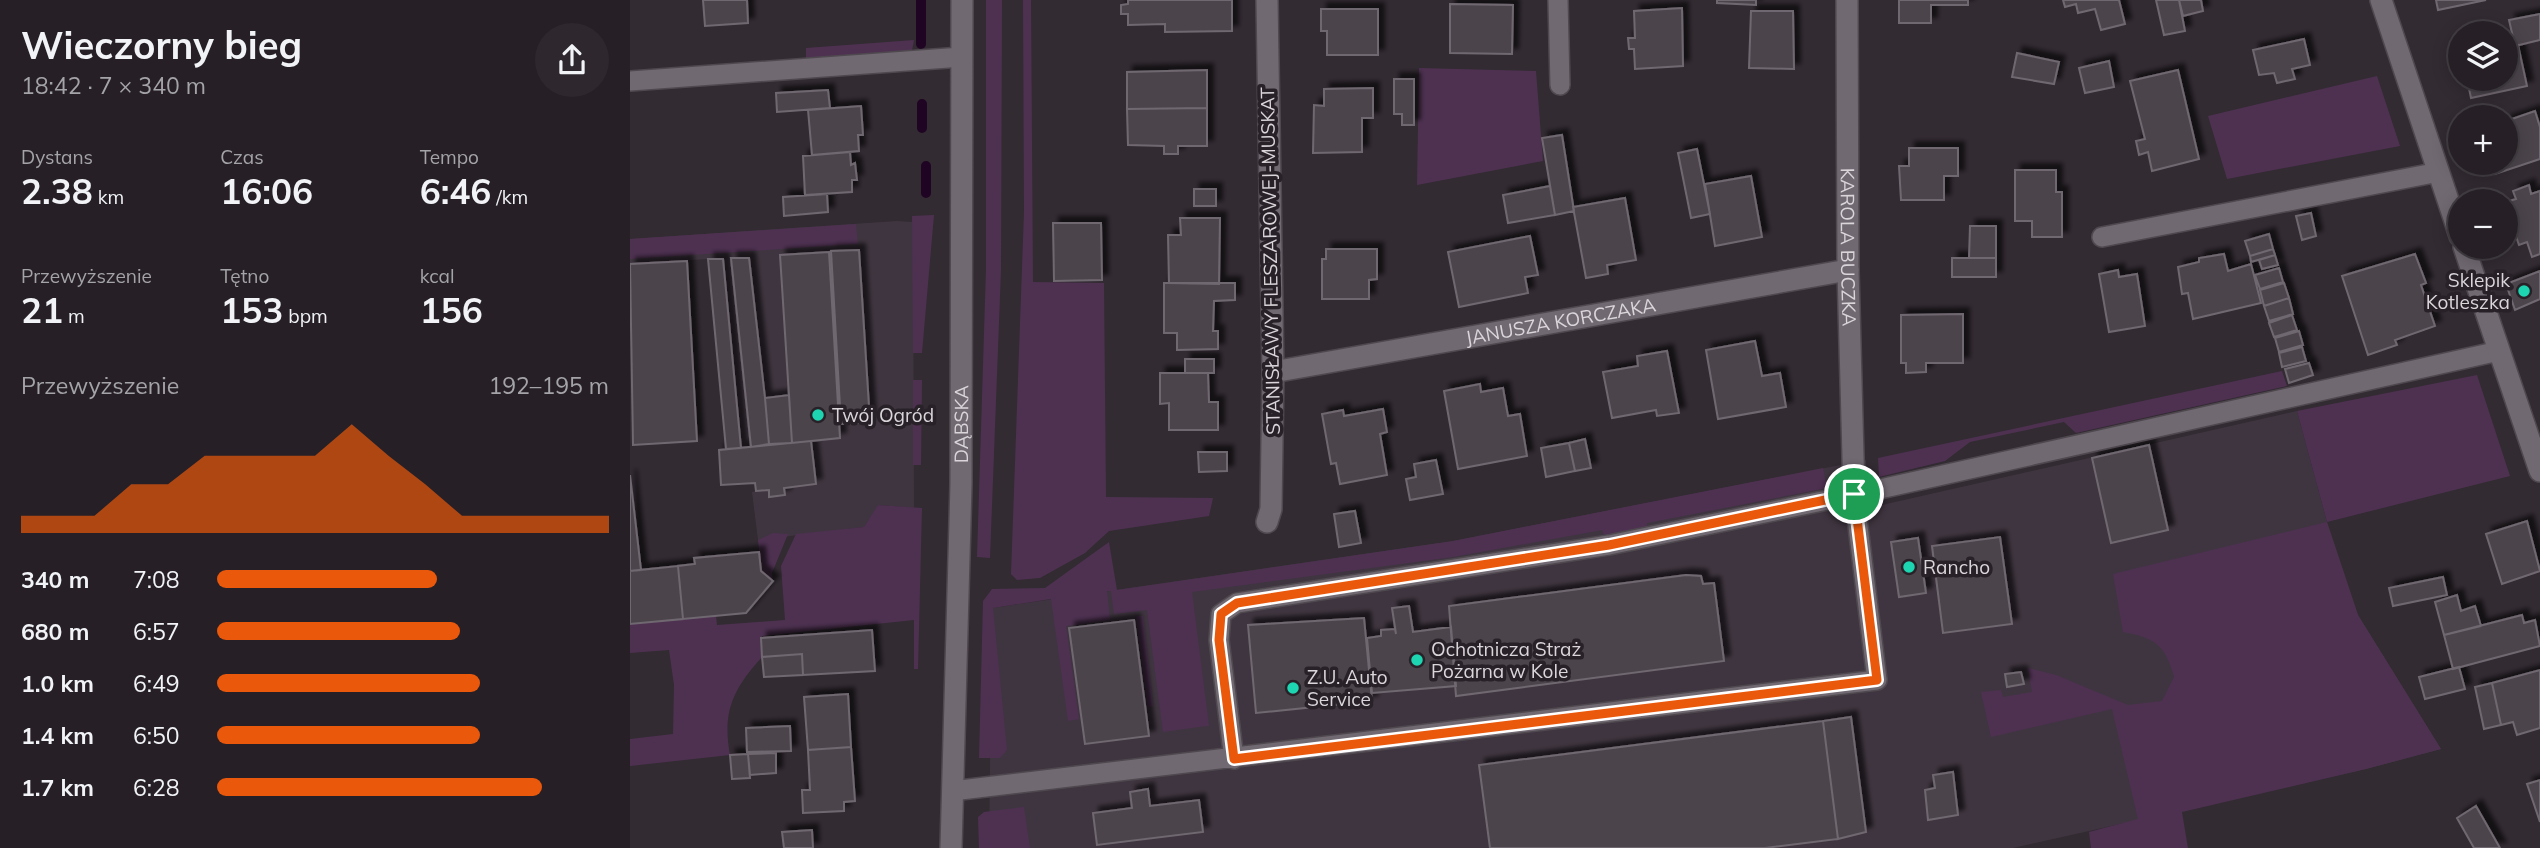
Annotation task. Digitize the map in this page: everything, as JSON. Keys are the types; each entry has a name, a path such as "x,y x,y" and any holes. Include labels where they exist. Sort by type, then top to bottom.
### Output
{"street":[{"name":"DĄBSKA","path":"951,848 961,484 962,0"},
{"name":"STANISŁAWY FLESZAROWEJ-MUSKAT","path":"1267,0 1273,372 1271,509 1267,522"},
{"name":"KAROLA BUCZKA","path":"1847,0 1848,270 1854,494"},
{"path":"2381,0 2448,199"},
{"path":"2468,259 2540,471"},
{"name":"JANUSZA KORCZAKA","path":"1273,372 1848,270"}],"lane":[{"path":"1558,0 1560,85"},
{"path":"630,81 962,57"},
{"path":"2102,237 2439,172"},
{"path":"1234,759 1219,640 1221,614 1237,603 1609,545 1854,494 2499,351"},
{"path":"952,791 1877,680 1854,494"}],"shaded area":[{"path":"986,0 1002,0 1001,270 990,558 977,557 986,269"},
{"path":"1023,0 1031,0 1033,282 1104,283 1106,497 1213,498 1209,516 1109,531 1085,553 1040,578 1017,580 1011,574 1024,212"},
{"path":"914,40 911,56 806,59 806,48"},
{"path":"1419,68 1536,71 1543,161 1417,185"},
{"path":"2377,76 2400,146 2227,179 2208,116"},
{"path":"934,215 922,353 913,353 912,216"},
{"name":"Twój Ogród","path":"913,222 914,508 879,505 864,527 758,540 752,492 756,491 755,483 721,485 719,450 726,449 708,259 630,264 630,239"},
{"path":"856,224 858,244 630,259 630,239"},
{"path":"2282,371 2287,386 2076,433 2064,422 1970,442 1945,461 1879,477 1878,458"},
{"path":"2477,375 2510,476 2327,522 2297,411"},
{"path":"913,380 922,380 921,465 913,465"},
{"path":"2297,411 2327,522 2358,615 2441,749 2366,769 2013,848 989,848 992,608 1453,541 1866,460 1866,517 1873,507"},
{"path":"1823,468 1827,488 1647,523 1647,528 1604,535 1602,530 1453,557 1192,592 1209,726 1163,732 1147,610 1114,614 1111,591 1107,591 1110,620 1066,626 1079,719 1068,721 1051,599 993,608 1007,750 1000,758 979,758 983,601 992,589 1045,588 1109,542 1117,590 1453,541"},
{"path":"878,505 922,508 918,669 914,669 914,620 762,636 762,657 744,680 732,702 728,726 730,755 630,766 630,739 673,734 674,685 669,650 630,653 630,624 716,616 717,625 785,620 781,566 796,534 864,527"},
{"path":"2327,522 2358,615 2441,749 2182,812 2188,848 2091,848 2089,832 2138,819 2112,709 1991,737 1981,692 2001,690 2003,697 2032,692 2028,668 2056,675 2128,705 2162,701 2174,677 2171,666 2157,644 2123,632 2113,574"},
{"path":"773,533 788,534 772,573 773,581 761,571 758,540"},
{"path":"1136,616 1143,616 1153,706 1148,707"},
{"path":"1024,807 1030,848 979,848 978,817 984,812"}],"building":[{"path":"703,0 747,0 748,23 705,26"},
{"path":"1128,0 1232,0 1232,31 1165,32 1165,24 1128,25 1128,14 1121,14 1121,5 1128,4"},
{"path":"1717,0 1756,0 1756,5 1717,3"},
{"path":"1899,0 1968,0 1968,5 1931,5 1931,23 1899,23"},
{"path":"2063,0 2119,0 2125,24 2101,30 2095,9 2078,13 2076,4 2065,7"},
{"path":"2156,0 2179,0 2185,31 2164,35"},
{"path":"2179,0 2201,0 2203,11 2183,16"},
{"path":"2436,0 2486,0 2438,10"},
{"path":"1450,4 1513,5 1512,54 1450,53"},
{"path":"1682,8 1683,66 1635,69 1634,49 1629,49 1628,38 1635,38 1634,11"},
{"path":"1321,9 1378,9 1378,55 1327,55 1327,31 1321,31"},
{"path":"1751,11 1793,11 1794,69 1749,68"},
{"path":"2540,14 2540,40 2518,45 2518,21 2509,20"},
{"path":"2304,39 2310,65 2292,69 2295,79 2277,83 2274,73 2259,75 2253,50"},
{"path":"2518,45 2527,86 2518,88"},
{"path":"2017,53 2059,62 2054,84 2012,77"},
{"path":"2109,61 2114,87 2085,93 2079,68"},
{"path":"1207,70 1207,108 1127,109 1127,72"},
{"path":"2178,70 2199,159 2152,171 2148,152 2139,155 2136,141 2145,139 2130,81"},
{"path":"1394,79 1414,79 1414,125 1402,125 1402,114 1394,114"},
{"path":"1373,88 1373,118 1362,118 1362,152 1313,153 1314,105 1324,106 1324,89"},
{"path":"828,90 830,108 777,112 776,93"},
{"path":"2470,91 2504,91 2471,98"},
{"path":"861,106 863,135 858,135 859,151 812,155 808,110"},
{"path":"1207,108 1207,146 1178,146 1178,154 1164,154 1164,146 1128,145 1127,109"},
{"path":"2535,111 2540,127 2540,159 2518,166 2518,117"},
{"path":"1562,135 1574,211 1555,215 1542,138"},
{"path":"1909,148 1958,148 1958,176 1944,176 1944,200 1901,200 1899,166 1909,166"},
{"path":"1697,149 1710,214 1691,218 1678,153"},
{"path":"850,152 851,165 855,163 857,180 852,180 852,192 805,195 803,156"},
{"path":"2015,170 2056,170 2056,192 2062,192 2062,237 2032,237 2032,221 2015,221"},
{"path":"1751,176 1762,237 1715,246 1705,184"},
{"path":"2529,185 2531,194 2540,191 2540,254 2532,257 2527,242 2519,245 2518,242 2518,189"},
{"path":"1550,186 1555,215 1508,223 1503,195"},
{"path":"1194,189 1216,189 1216,206 1194,206"},
{"path":"827,194 828,212 784,216 783,197"},
{"path":"1625,198 1636,260 1607,265 1608,274 1586,278 1573,207"},
{"path":"2311,213 2316,236 2302,240 2296,216"},
{"path":"1180,218 1220,218 1219,284 1169,283 1168,235 1181,235"},
{"path":"1053,223 1101,223 1102,280 1054,281"},
{"path":"1970,226 1996,226 1996,258 1969,258"},
{"path":"2269,234 2273,249 2250,256 2245,241"},
{"path":"1530,236 1538,275 1525,277 1528,293 1459,307 1448,252"},
{"path":"1326,249 1377,249 1377,279 1369,280 1369,299 1322,299 1322,259 1326,259"},
{"path":"2273,249 2275,255 2251,262 2250,256"},
{"path":"859,250 870,422 841,424 831,251"},
{"path":"829,252 840,438 792,443 780,255"},
{"path":"2224,254 2228,271 2251,264 2261,303 2193,319 2188,293 2182,294 2178,267 2199,262 2199,258"},
{"path":"2415,254 2426,283 2421,285 2435,326 2395,340 2397,345 2368,355 2342,276"},
{"path":"2275,255 2278,265 2262,269 2259,260"},
{"path":"731,258 749,258 765,398 769,444 751,447"},
{"path":"1952,258 1996,258 1996,277 1952,277"},
{"path":"708,259 723,259 741,448 726,449"},
{"path":"687,261 697,441 633,445 630,264"},
{"path":"2279,268 2283,282 2260,289 2255,275"},
{"path":"2118,270 2119,277 2137,274 2145,326 2109,332 2099,274"},
{"name":"Sklepik Kotleszka","path":"2540,271 2540,299 2515,310 2506,284"},
{"path":"1164,283 1235,283 1235,300 1214,301 1213,331 1218,331 1218,349 1177,350 1177,333 1164,333"},
{"path":"2284,283 2289,298 2264,306 2260,290"},
{"path":"2289,298 2293,314 2269,321 2264,306"},
{"path":"1963,314 1963,363 1926,363 1926,372 1906,373 1906,363 1901,363 1901,315"},
{"path":"2292,315 2297,330 2274,337 2269,323"},
{"path":"2299,331 2303,345 2279,352 2275,338"},
{"path":"1755,341 1762,376 1780,373 1786,407 1718,419 1706,350"},
{"path":"2302,347 2306,361 2282,367 2279,353"},
{"path":"1667,351 1679,413 1657,416 1656,410 1612,418 1603,372 1638,366 1637,356"},
{"path":"1185,359 1214,359 1214,373 1185,373"},
{"path":"2309,363 2313,375 2289,383 2285,369"},
{"path":"1160,373 1208,373 1209,402 1218,402 1218,430 1169,430 1169,403 1160,404"},
{"path":"1480,384 1481,392 1503,388 1508,416 1520,414 1527,456 1458,469 1444,391"},
{"path":"789,395 792,443 769,444 765,398"},
{"path":"1383,409 1387,432 1380,434 1387,475 1340,484 1336,463 1331,464 1322,414 1343,410 1344,416"},
{"path":"1585,439 1591,468 1575,471 1569,443"},
{"path":"811,441 816,484 784,488 785,495 769,497 769,490 756,491 755,483 721,485 719,450"},
{"path":"1569,443 1575,471 1546,477 1541,448"},
{"path":"2149,445 2168,530 2111,543 2092,458"},
{"path":"1198,452 1227,452 1227,471 1199,472"},
{"path":"1436,460 1443,494 1410,500 1406,479 1416,477 1414,464"},
{"path":"630,475 641,570 630,571"},
{"path":"1355,511 1361,543 1339,547 1334,514"},
{"path":"2527,521 2540,571 2502,584 2486,534"},
{"path":"2000,537 2012,624 1943,633 1932,546"},
{"path":"1918,538 1926,593 1899,597 1891,542"},
{"path":"759,552 761,571 773,581 746,613 683,619 678,566 695,564 694,558"},
{"path":"678,566 683,619 630,624 630,571"},
{"path":"1686,575 1701,576 1703,584 1714,583 1724,661 1456,696 1449,606"},
{"path":"2443,577 2447,595 2393,606 2389,588"},
{"path":"2457,595 2461,611 2475,606 2481,626 2444,635 2435,602"},
{"path":"1409,606 1413,632 1451,627 1456,686 1372,693 1367,638 1381,636 1381,630 1395,629 1396,634 1392,608"},
{"path":"2522,615 2524,623 2535,620 2540,646 2453,669 2444,635"},
{"path":"1364,618 1372,701 1256,713 1248,625"},
{"path":"1134,620 1149,736 1085,744 1069,628"},
{"path":"872,630 875,671 803,675 802,654 762,657 761,638"},
{"path":"802,654 803,675 764,677 762,657"},
{"path":"2459,667 2465,689 2425,699 2419,677"},
{"path":"2540,670 2540,728 2517,735 2513,722 2501,725 2492,683"},
{"path":"2021,672 2024,684 2007,687 2005,674"},
{"path":"2492,683 2501,725 2484,729 2475,687"},
{"path":"848,694 851,747 808,750 804,697"},
{"path":"1851,717 1866,832 1838,839 1823,721"},
{"path":"1823,721 1838,839 1765,848 1490,848 1479,765"},
{"path":"790,726 791,751 747,752 746,728"},
{"path":"851,747 855,801 844,802 844,811 803,813 802,790 810,790 808,750"},
{"path":"776,753 776,773 750,775 748,754"},
{"path":"748,754 750,778 732,779 730,755"},
{"path":"1953,772 1958,815 1928,820 1925,790 1935,788 1933,775"},
{"path":"2540,780 2540,822 2527,784"},
{"path":"1148,789 1150,806 1199,800 1203,832 1097,845 1093,813 1132,808 1130,792"},
{"path":"2476,806 2500,848 2474,848 2457,818"},
{"path":"812,830 813,848 784,848 782,832"}],"waterway":[{"path":"921,0 921,44"},
{"path":"922,104 922,128"},
{"path":"926,166 926,193"}],"place":[{"name":"Sklepik Kotleszka","path":"2524,291"},
{"name":"Twój Ogród","path":"818,415"},
{"name":"Rancho","path":"1909,567"},
{"name":"Ochotnicza Straż Pożarna w Kole","path":"1417,660"},
{"name":"Z.U. Auto Service","path":"1293,688"}],"route":[{"path":"1854,494 1877,680 1234,759 1219,640 1221,614 1237,603 1609,545 1854,494"}]}
